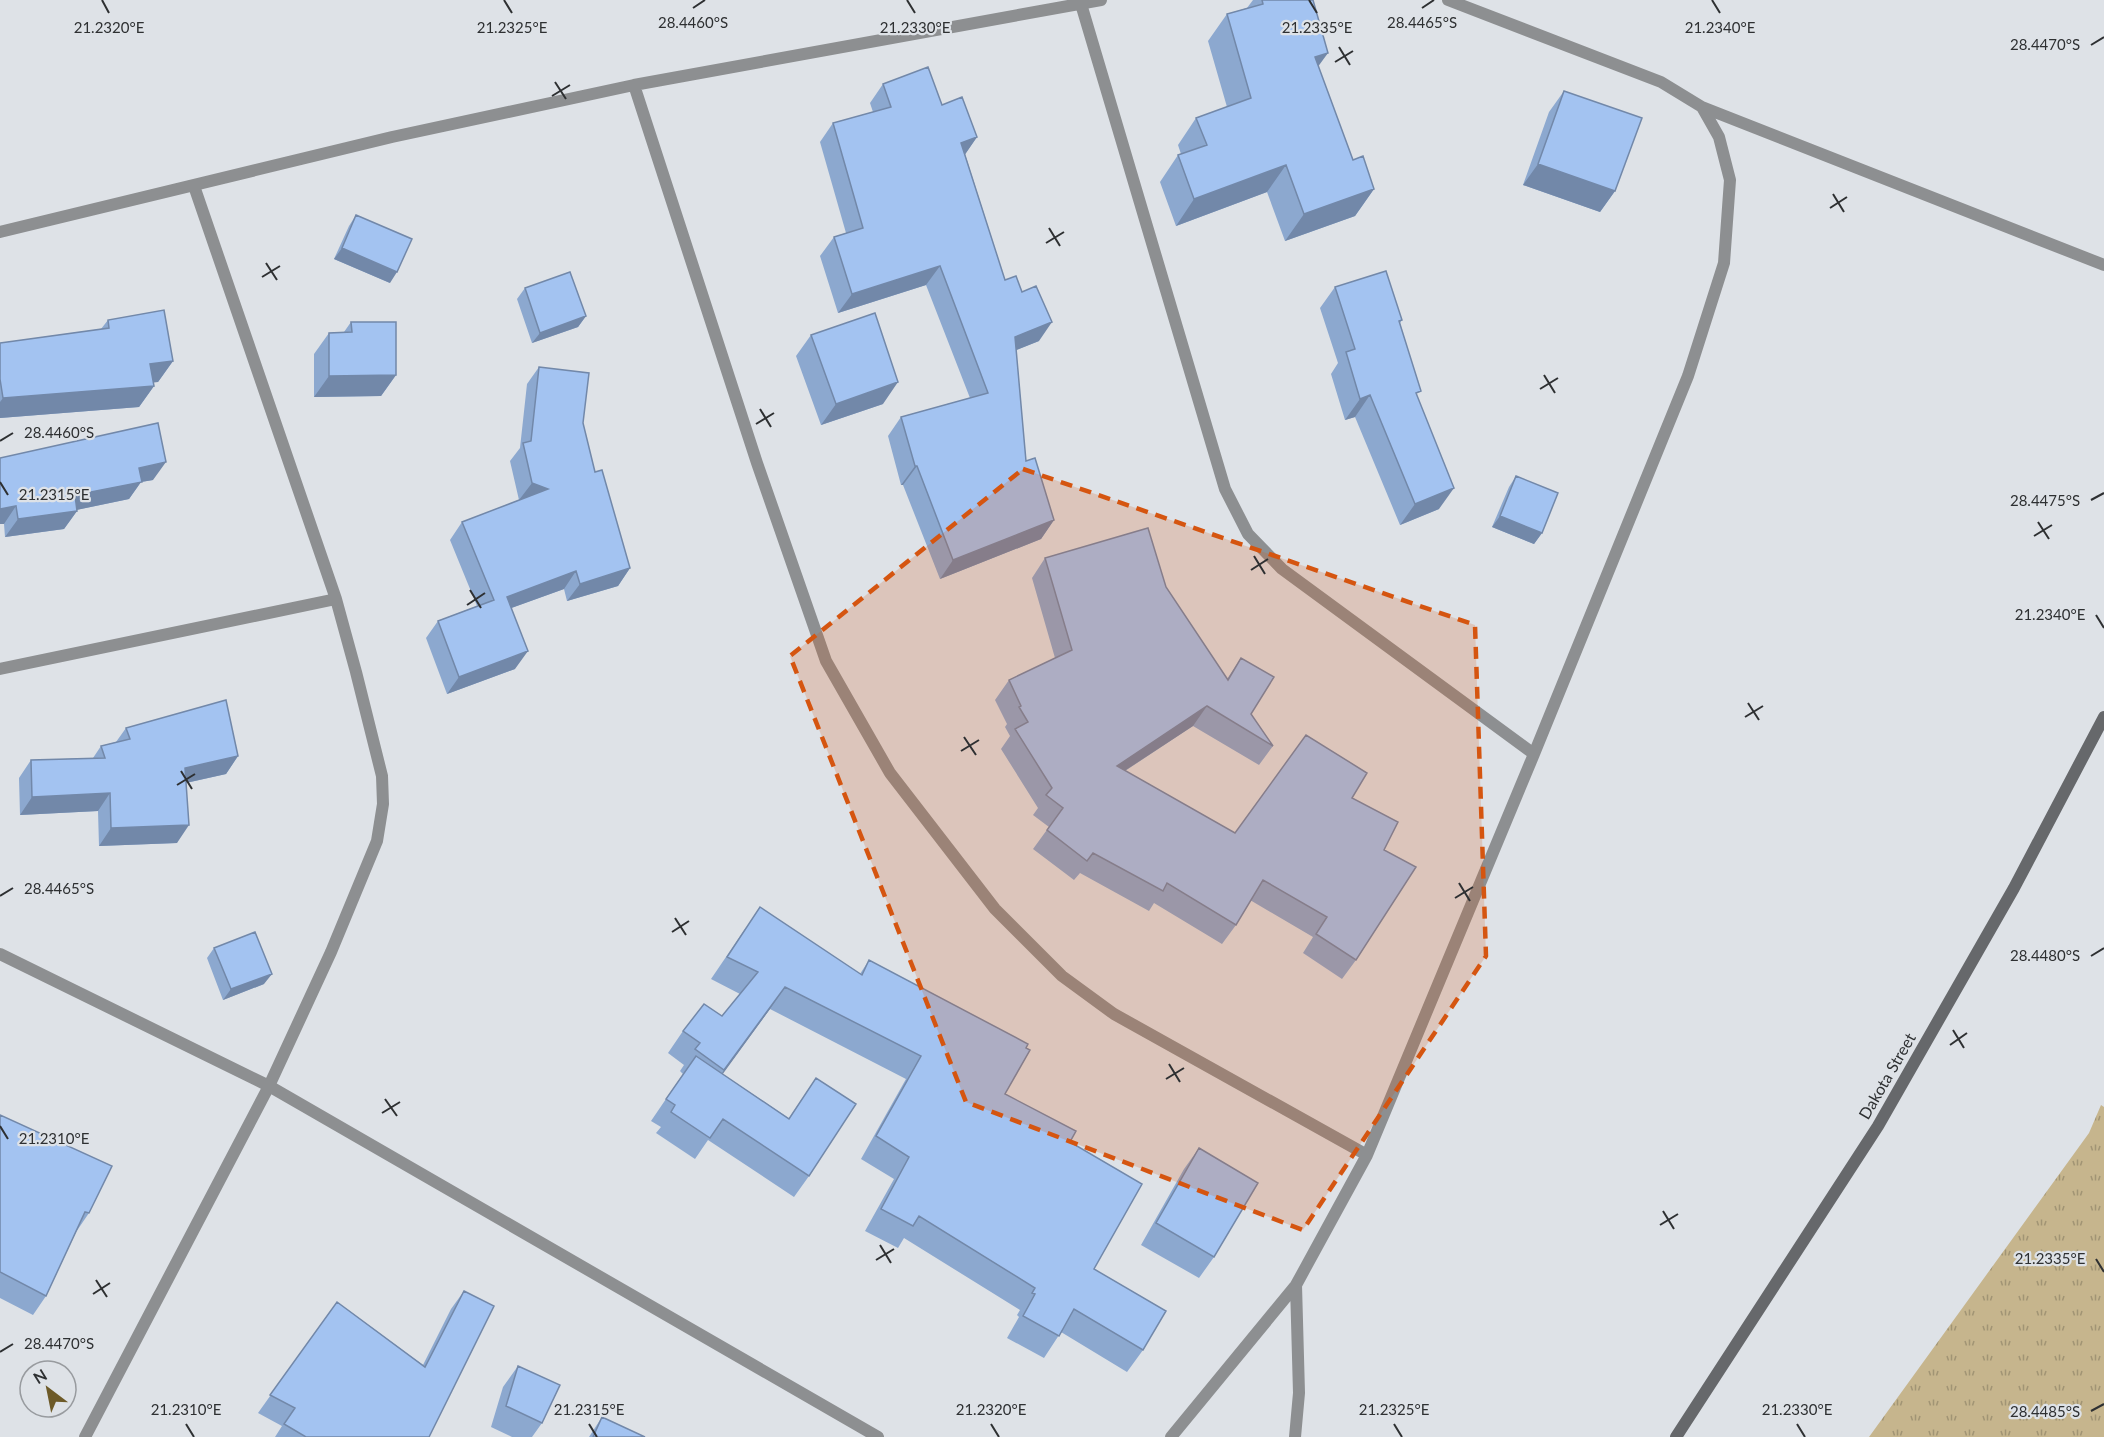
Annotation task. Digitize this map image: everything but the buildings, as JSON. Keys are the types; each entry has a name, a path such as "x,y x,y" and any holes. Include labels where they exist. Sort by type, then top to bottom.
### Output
{"street":[{"path":"0,232 392,137 634,85 1101,0"},
{"path":"1448,0 1661,82 1702,107 2104,265"},
{"path":"1081,4 1225,489 1248,534 1282,569 1534,754"},
{"path":"634,85 757,463 826,661 890,773 995,909 1062,976 1114,1014 1366,1155"},
{"path":"1171,1437 1296,1285 1366,1155 1534,754 1688,376 1724,263 1728,223 1730,180 1719,138 1702,107"},
{"path":"85,1437 269,1086 331,952 377,841 383,804 382,776 336,599 194,186"},
{"path":"0,669 336,599"},
{"name":"Dakota Street","path":"1676,1437 1878,1126 2014,888 2104,717"},
{"path":"0,954 269,1086 878,1437"},
{"path":"1294,1437 1299,1393 1296,1285"}],"highlighted area":[{"path":"1023,469 1475,625 1486,956 1303,1230 966,1102 790,656"}],"green space":[{"path":"2101,1105 2104,1107 2104,1437 1869,1437 2089,1133"}]}
